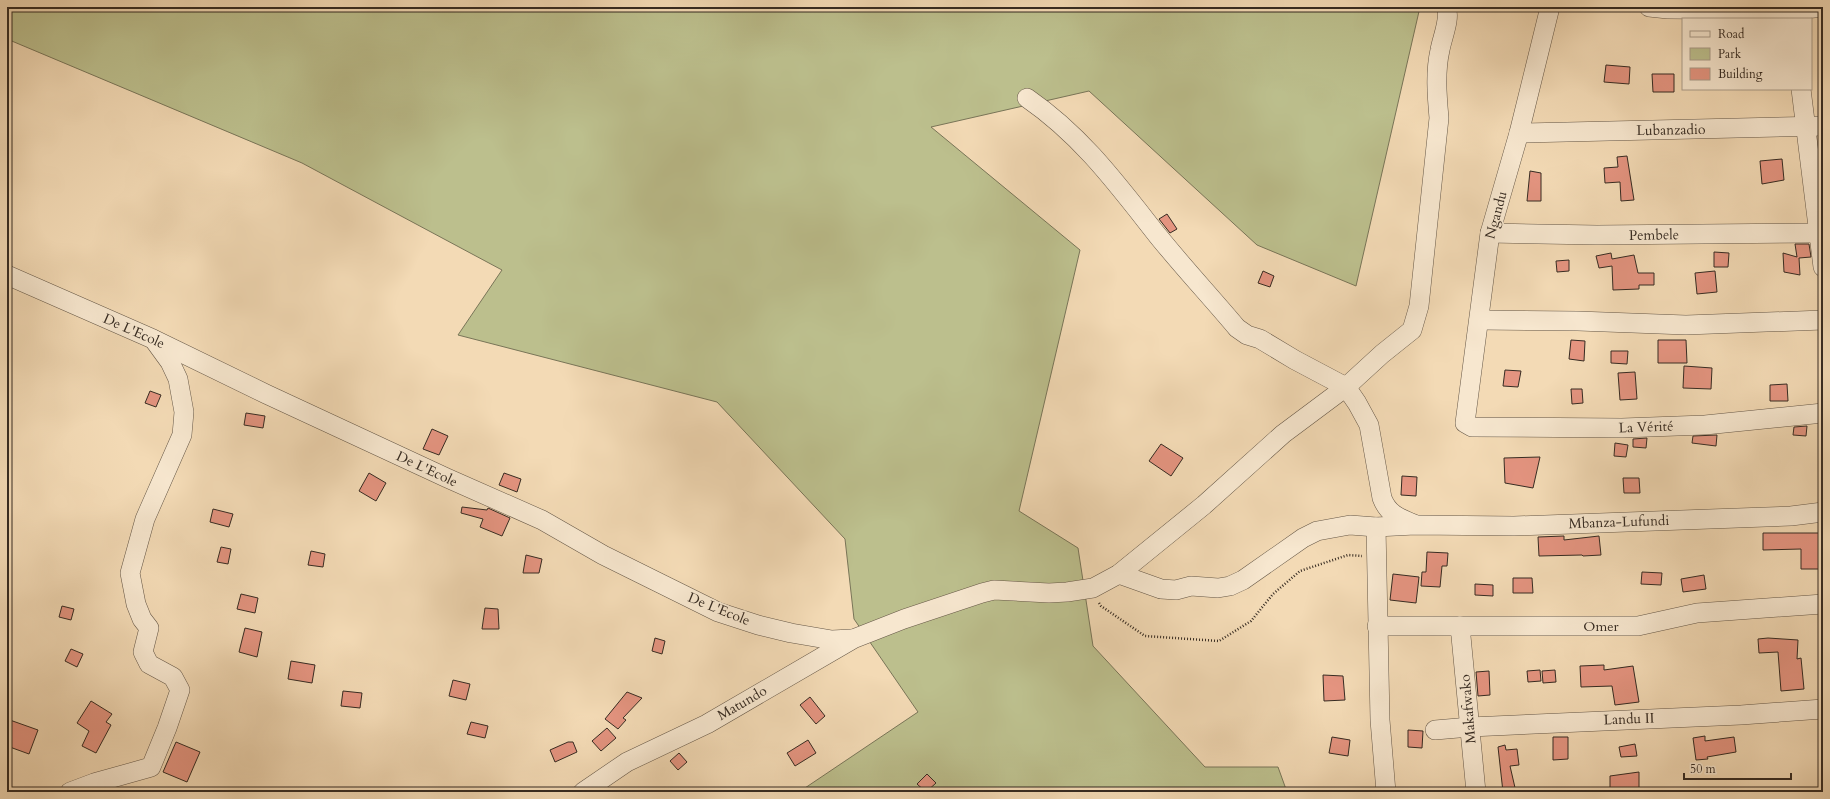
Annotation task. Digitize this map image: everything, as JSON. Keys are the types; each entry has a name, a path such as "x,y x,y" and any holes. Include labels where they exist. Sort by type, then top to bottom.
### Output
{"street":[{"name":"Ngandu","path":"1468,426 1465,420 1490,233 1520,133 1550,7"},
{"path":"1649,7 1796,15 1823,7"},
{"name":"Matundo","path":"583,792 627,762 707,724 853,639 904,619 994,590 1049,594 1092,588 1119,574 1204,505 1283,434 1346,387 1382,354 1412,330 1420,306 1439,118 1437,89 1439,52 1448,8"},
{"path":"1801,90 1815,127 1818,233 1823,267"},
{"path":"1027,98 1042,109 1093,156 1158,236 1237,328 1247,335 1260,339 1295,360 1346,387 1368,425 1382,498 1386,507 1402,520 1415,525"},
{"name":"Lubanzadio","path":"1520,133 1815,127"},
{"name":"Pembele","path":"1490,233 1598,235 1818,233"},
{"name":"De L'Ecole","path":"7,275 153,339 266,394 440,475 542,520 602,555 718,612 791,633 832,640 853,639"},
{"path":"1479,320 1578,320 1686,325 1823,320"},
{"path":"70,792 94,783 151,767 167,728 180,690 173,677 149,664 143,652 149,628 142,619 136,604 130,573 144,519 182,435 184,412 178,379 170,362 153,339"},
{"name":"La Vérité","path":"1468,426 1622,428 1705,425 1823,414"},
{"name":"Mbanza-Lufundi","path":"1119,574 1161,589 1176,590 1190,586 1218,588 1230,586 1243,580 1303,538 1316,531 1350,525 1376,527 1415,525 1514,526 1791,516 1823,512"},
{"path":"1376,527 1377,626 1381,747 1386,792"},
{"name":"Omer","path":"1377,626 1638,626 1697,613 1823,604"},
{"name":"Makafwako","path":"1460,626 1476,792"},
{"name":"Landu II","path":"1435,730 1470,727 1741,715 1823,709"}],"path":[{"path":"1092,588 1101,606 1144,636 1219,641 1251,621 1273,594 1300,571 1348,555 1376,557"}],"green space":[{"path":"7,7 1420,7 1356,286 1257,245 1089,91 931,127 1080,250 1019,511 1078,548 1093,646 1205,767 1278,767 1287,792 799,792 918,712 854,619 845,539 717,402 458,335 502,270 302,163 7,39"}],"building":[{"path":"1606,65 1630,67 1629,84 1604,82"},
{"path":"1652,74 1674,74 1674,92 1653,92"},
{"path":"1627,156 1634,200 1621,201 1620,182 1605,183 1604,168 1618,167 1617,157"},
{"path":"1782,159 1784,180 1762,184 1760,161"},
{"path":"1530,171 1541,173 1541,201 1527,201"},
{"path":"1167,214 1177,229 1170,233 1159,219"},
{"path":"1795,244 1809,244 1811,257 1799,258 1800,275 1784,272 1783,253 1797,257"},
{"path":"1714,252 1729,253 1728,267 1714,267"},
{"path":"1611,253 1612,259 1634,255 1638,273 1654,273 1654,285 1639,285 1639,289 1613,290 1612,266 1599,268 1596,256"},
{"path":"1569,260 1569,271 1557,272 1556,261"},
{"path":"1263,271 1274,276 1270,287 1258,283"},
{"path":"1715,271 1717,292 1697,294 1695,273"},
{"path":"1571,340 1585,341 1584,361 1569,359"},
{"path":"1658,340 1686,340 1687,363 1658,363"},
{"path":"1611,351 1628,351 1627,364 1611,363"},
{"path":"1684,366 1712,368 1711,389 1683,388"},
{"path":"1505,370 1521,371 1518,387 1503,386"},
{"path":"1635,372 1637,399 1620,400 1618,373"},
{"path":"1787,384 1788,401 1770,401 1770,385"},
{"path":"1571,389 1582,389 1583,403 1572,404"},
{"path":"150,391 161,395 156,407 145,403"},
{"path":"246,413 265,416 263,428 244,425"},
{"path":"1807,426 1806,436 1793,435 1794,427"},
{"path":"432,429 448,436 439,455 423,449"},
{"path":"1717,435 1716,446 1692,443 1693,436"},
{"path":"1647,438 1646,448 1633,447 1633,439"},
{"path":"1615,443 1628,445 1626,457 1614,456"},
{"path":"1161,444 1183,458 1171,476 1149,461"},
{"path":"1540,457 1533,488 1505,483 1504,458"},
{"path":"369,473 386,483 376,501 359,491"},
{"path":"504,473 521,479 517,492 499,485"},
{"path":"1402,476 1417,477 1416,496 1401,495"},
{"path":"1623,478 1639,478 1640,493 1624,493"},
{"path":"462,507 487,510 488,508 510,518 502,536 480,527 483,519 461,513"},
{"path":"213,509 233,514 229,527 210,522"},
{"path":"1763,533 1823,533 1823,569 1801,569 1801,549 1763,550"},
{"path":"1564,536 1564,540 1599,536 1601,555 1539,556 1538,537"},
{"path":"221,547 231,549 228,564 217,562"},
{"path":"311,551 325,554 323,567 308,565"},
{"path":"1427,552 1448,553 1447,566 1442,566 1440,587 1421,586 1422,572 1426,572"},
{"path":"526,555 542,559 539,573 523,573"},
{"path":"1642,572 1662,573 1661,585 1641,584"},
{"path":"1393,574 1419,577 1416,603 1390,600"},
{"path":"1704,575 1706,589 1683,592 1681,579"},
{"path":"1513,578 1532,578 1533,593 1513,593"},
{"path":"1475,584 1493,585 1493,596 1475,595"},
{"path":"241,594 258,598 255,613 237,609"},
{"path":"62,606 74,609 71,620 59,617"},
{"path":"485,608 498,609 499,629 482,629"},
{"path":"245,628 262,632 257,657 239,652"},
{"path":"655,638 665,641 662,654 652,651"},
{"path":"1768,638 1798,640 1797,659 1801,658 1804,689 1781,691 1778,652 1759,653 1758,639"},
{"path":"71,649 83,654 77,667 65,661"},
{"path":"291,661 315,665 312,683 288,679"},
{"path":"1604,665 1604,670 1633,666 1639,702 1615,705 1612,686 1581,687 1580,666"},
{"path":"1540,670 1541,681 1528,682 1527,671"},
{"path":"1555,670 1556,682 1543,683 1542,671"},
{"path":"1489,671 1490,695 1478,696 1476,672"},
{"path":"1323,675 1343,676 1345,700 1324,701"},
{"path":"453,680 470,684 466,700 449,696"},
{"path":"343,691 362,693 360,708 341,706"},
{"path":"627,692 642,698 623,718 626,720 618,729 605,719"},
{"path":"810,697 825,716 816,724 800,705"},
{"path":"91,701 112,714 106,722 111,725 96,753 82,746 89,731 77,723"},
{"path":"7,719 38,730 29,754 7,746"},
{"path":"471,722 488,726 485,738 467,734"},
{"path":"607,728 616,738 601,751 592,741"},
{"path":"1408,730 1423,731 1422,748 1408,747"},
{"path":"1705,736 1705,741 1734,737 1736,752 1707,757 1708,759 1696,760 1693,738"},
{"path":"1332,737 1350,740 1348,756 1329,753"},
{"path":"1553,737 1568,737 1568,759 1553,760"},
{"path":"808,740 816,753 795,766 787,753"},
{"path":"176,742 200,752 187,782 163,772"},
{"path":"568,742 573,742 577,752 555,762 550,750"},
{"path":"1635,744 1637,756 1621,757 1619,747"},
{"path":"1505,745 1506,750 1517,749 1519,765 1510,766 1516,792 1503,792 1498,747"},
{"path":"679,753 687,762 678,770 670,761"},
{"path":"1639,772 1639,788 1610,788 1610,776"},
{"path":"927,774 936,783 926,792 917,784"}]}
